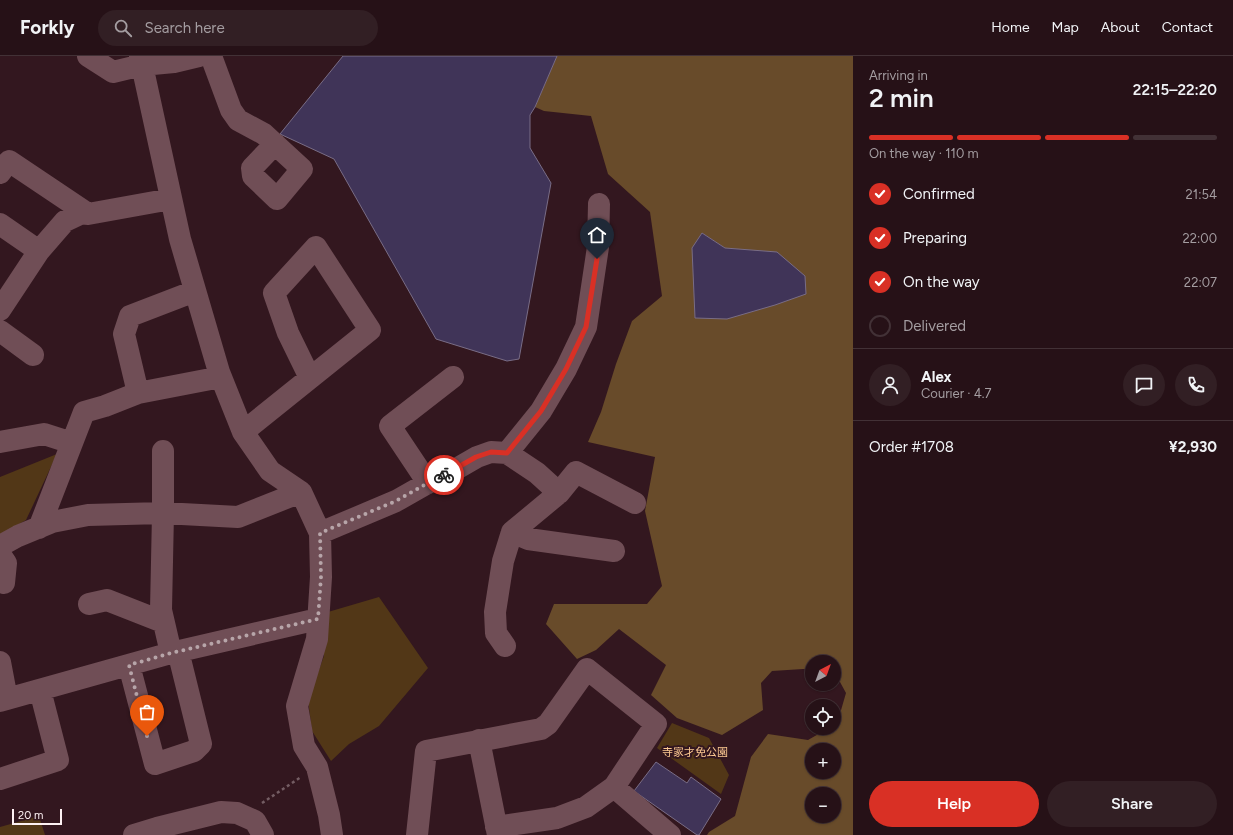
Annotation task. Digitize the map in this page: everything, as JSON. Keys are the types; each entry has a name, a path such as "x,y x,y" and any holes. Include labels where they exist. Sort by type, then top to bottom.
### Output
{"street":[{"path":"88,56 113,72 141,61 174,62 199,56"},
{"path":"211,56 231,110 238,120 264,134 275,144"},
{"path":"141,61 180,239 221,377 243,432 270,471 301,492 320,533 321,577 317,639 297,706 304,746 317,767 329,815 332,835"},
{"path":"0,173 9,161 88,214 171,199"},
{"path":"507,453 541,411 566,369 586,327 598,248 599,204"},
{"path":"0,310 39,251 65,221 84,212"},
{"path":"0,224 39,251"},
{"path":"243,432 370,330 316,247 274,293 288,333 310,378"},
{"path":"138,393 124,334 130,316 195,291"},
{"path":"0,331 33,355"},
{"path":"39,528 84,412 105,406 138,393 221,377"},
{"path":"428,483 390,426 453,377"},
{"path":"0,442 44,434 72,443"},
{"path":"129,665 155,764 194,751 201,744 175,652 163,622 161,610 163,451"},
{"path":"320,533 396,501 476,457 491,452 507,453 537,474 559,493"},
{"path":"504,646 496,633 495,612 503,562 512,532 559,493 576,472 635,503"},
{"path":"0,546 18,536 52,522 88,515 163,513 238,517 301,492"},
{"path":"512,532 528,539 614,551"},
{"path":"0,554 6,563 4,583"},
{"path":"89,604 107,600 163,622"},
{"path":"0,662 4,700 175,652 318,619"},
{"path":"416,835 426,751 479,740 541,729 548,724 587,669 656,724 614,787 586,806 557,818 497,831 479,740"},
{"path":"0,779 58,760 40,690"},
{"path":"614,787 670,835"},
{"path":"134,835 221,812 237,813 254,821 263,835"}],"path":[{"path":"258,806 317,767"}],"green space":[{"path":"57,454 26,520 0,535 0,477"},
{"path":"379,597 428,668 379,726 349,744 331,761 312,731 308,700 324,656 328,612"},
{"name":"寺家才免公園","path":"672,723 709,738 729,775 721,794 657,748"},
{"path":"39,816 45,835 0,835 0,827"}],"shaded area":[{"path":"343,56 557,56 535,107 530,115 530,148 551,183 519,359 507,361 436,339 334,159 280,134"},
{"path":"557,56 853,56 853,835 707,835 709,832 735,816 751,757 768,734 808,740 817,735 841,735 841,710 846,693 841,684 841,655 805,655 805,669 772,671 761,683 763,710 722,735 677,718 651,695 666,665 619,629 596,650 577,659 546,624 554,604 647,604 662,586 645,511 655,457 588,442 601,412 616,364 632,321 662,296 650,212 608,174 591,116 544,111 535,107","holes":["702,233 725,248 693,248"]},
{"path":"702,233 725,248 777,252 805,276 806,294 727,319 695,318 692,248"},
{"path":"656,762 687,783 691,777 721,799 699,835 634,791"}],"way so far":[{"path":"147,736 129,665 171,653 318,619 321,577 320,533 396,501 444,475"}],"route":[{"path":"444,475 476,457 491,452 507,453 541,411 566,369 586,327 597,259"}]}
